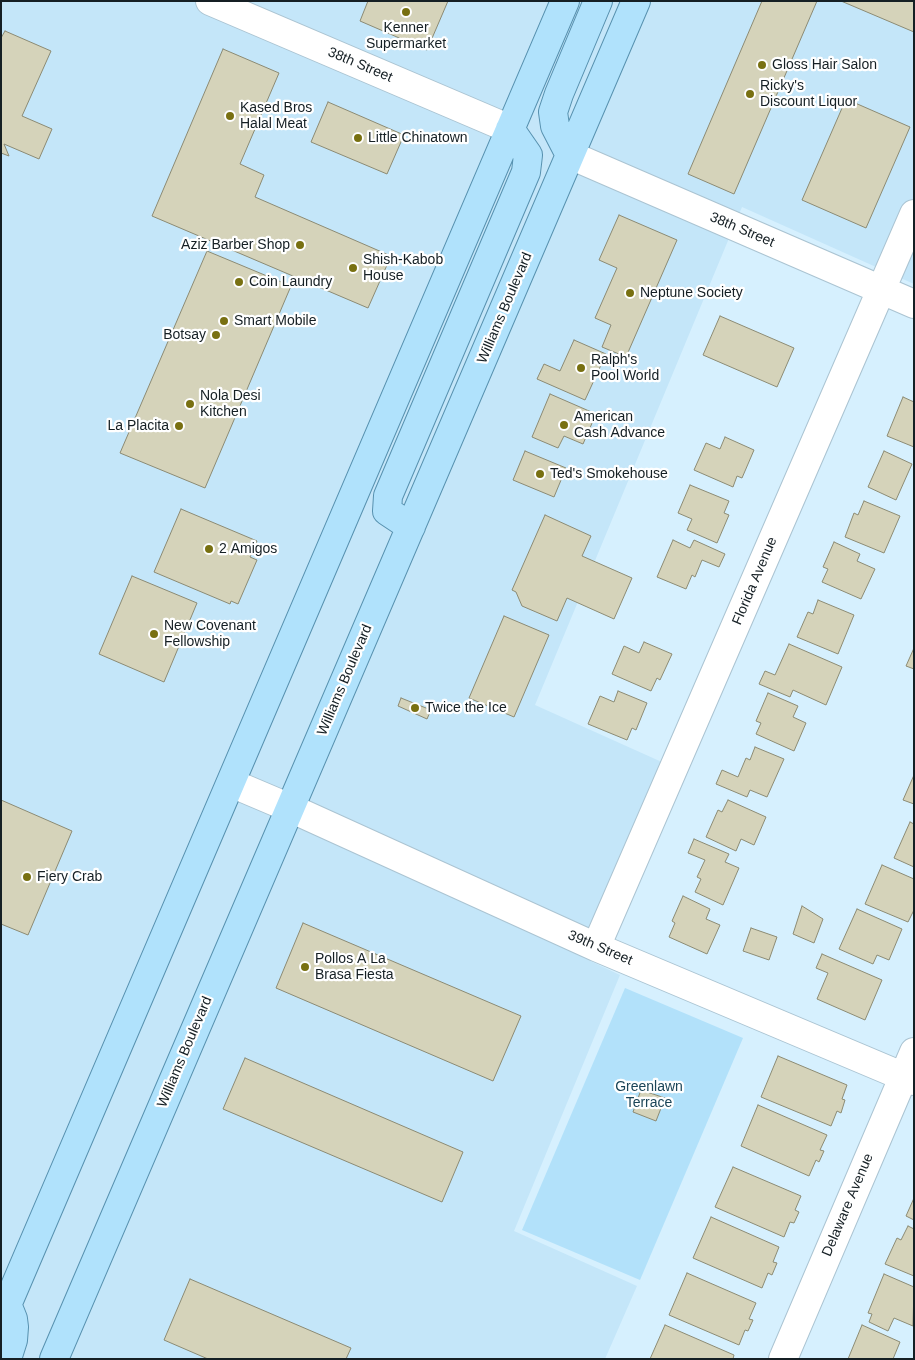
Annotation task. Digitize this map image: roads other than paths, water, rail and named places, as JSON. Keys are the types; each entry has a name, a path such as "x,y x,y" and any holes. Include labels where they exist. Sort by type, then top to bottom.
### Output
{"main road":[{"path":"7,1359 13,1340 14,1327 13,1319 4,1312 565,1"},
{"path":"570,155 555,126 554,112 559,94 598,1"},
{"name":"Williams Boulevard","path":"54,1359 636,1"},
{"path":"411,526 387,511 388,496 526,172 528,155 510,129"}],"street":[{"name":"38th Street","path":"210,1 510,129"},
{"name":"38th Street","path":"570,155 914,304"},
{"name":"Florida Avenue","path":"596,947 914,214"},
{"name":"39th Street","path":"231,783 596,947 910,1070"},
{"name":"Delaware Avenue","path":"783,1359 910,1070"}],"place":[{"name":"Kenner Supermarket","path":"406,12"},
{"name":"Gloss Hair Salon","path":"762,65"},
{"name":"Ricky's Discount Liquor","path":"750,94"},
{"name":"Kased Bros Halal Meat","path":"230,116"},
{"name":"Little Chinatown","path":"358,138"},
{"name":"Aziz Barber Shop","path":"300,245"},
{"name":"Shish-Kabob House","path":"353,268"},
{"name":"Coin Laundry","path":"239,282"},
{"name":"Neptune Society","path":"630,293"},
{"name":"Smart Mobile","path":"224,321"},
{"name":"Botsay","path":"216,335"},
{"name":"Ralph's Pool World","path":"581,368"},
{"name":"Nola Desi Kitchen","path":"190,404"},
{"name":"American Cash Advance","path":"564,425"},
{"name":"La Placita","path":"179,426"},
{"name":"Ted's Smokehouse","path":"540,474"},
{"name":"2 Amigos","path":"209,549"},
{"name":"New Covenant Fellowship","path":"154,634"},
{"name":"Twice the Ice","path":"415,708"},
{"name":"Fiery Crab","path":"27,877"},
{"name":"Pollos A La Brasa Fiesta","path":"305,967"}],"park label":[{"name":"Greenlawn Terrace","path":"649,1096"}]}
